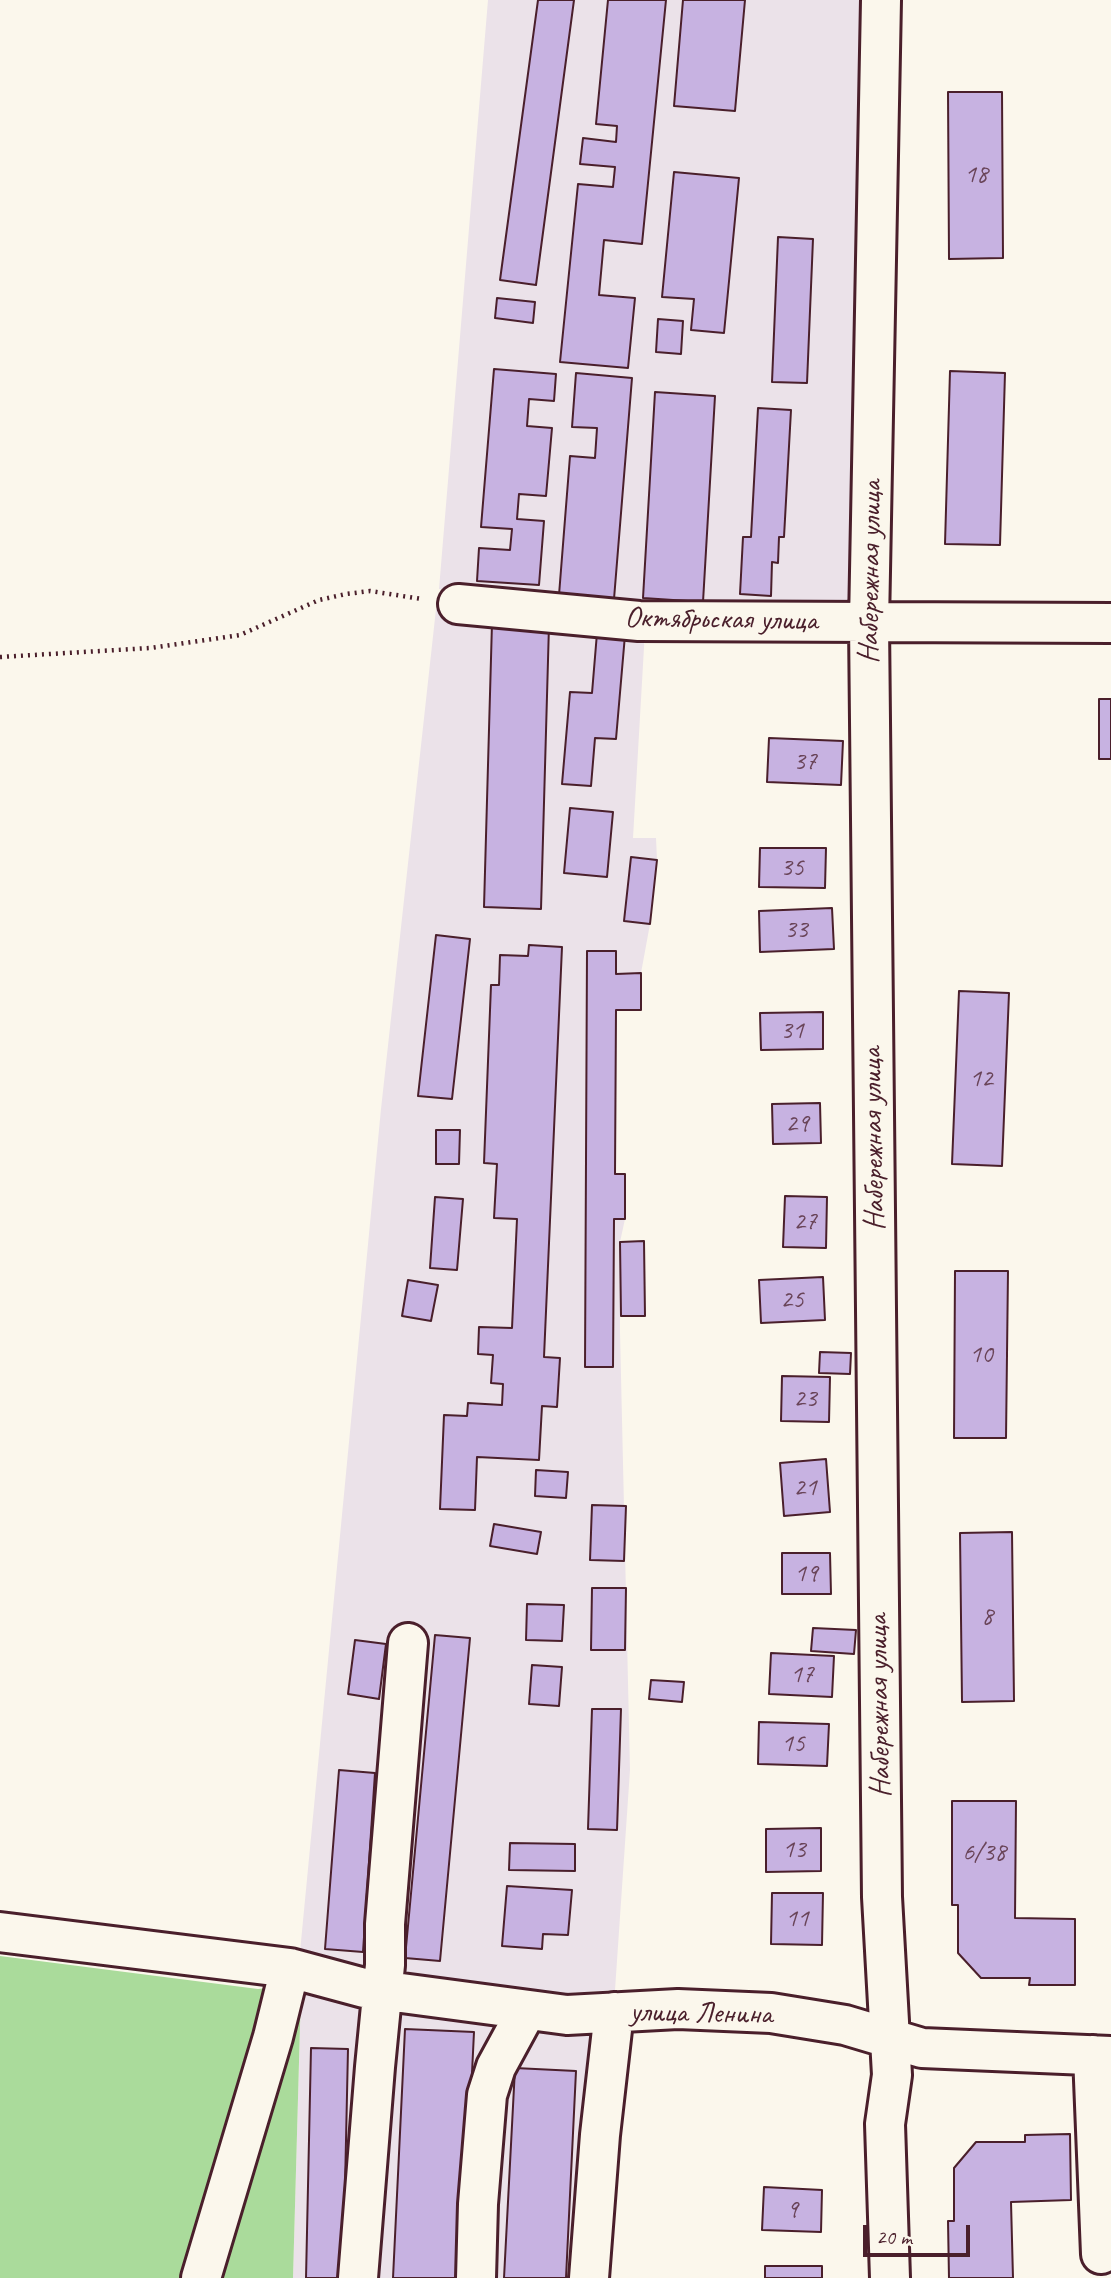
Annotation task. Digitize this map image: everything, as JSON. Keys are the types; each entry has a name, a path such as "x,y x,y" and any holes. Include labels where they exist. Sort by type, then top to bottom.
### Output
{"street":[{"name":"Набережная улица","path":"881,0 869,622 882,1897 892,2075 885,2124 890,2278"},
{"name":"Октябрьская улица","path":"458,604 639,621 1111,623"},
{"path":"358,2278 383,1990 385,1924 408,1643"},
{"name":"улица Ленина","path":"0,1933 290,1968 364,1988 567,2015 678,2009 771,2013 845,2025 922,2048 1102,2055"},
{"path":"201,2278 273,2037 290,1968"},
{"path":"476,2278 478,2204 487,2095 496,2067 527,2010"},
{"path":"589,2278 600,2135 614,2012"},
{"path":"1101,2254 1102,2055"}],"path":[{"path":"0,657 149,649 240,635 319,600 370,591 458,604"}],"shaded area":[{"path":"488,0 864,0 853,608 627,610 439,589"},
{"path":"436,609 645,630 633,838 656,838 657,860 641,973 641,1010 616,1011 615,1173 625,1174 625,1219 620,1242 620,1332 630,1770 615,1990 523,1996 356,1975 300,1952 381,1109"},
{"path":"301,1990 416,2010 627,2038 600,2278 293,2278"}],"green space":[{"path":"0,1956 258,1989 279,1987 192,2278 0,2278"},
{"path":"301,1990 293,2278 212,2278"}],"building":[{"path":"538,0 574,0 536,285 500,280"},
{"path":"608,0 666,0 642,244 604,240 599,295 635,298 628,368 560,362 578,184 613,187 615,167 580,164 583,138 616,142 617,126 596,124"},
{"path":"683,0 745,0 735,111 674,106"},
{"path":"948,92 1002,92 1003,258 949,259"},
{"path":"674,172 739,178 724,333 691,330 694,299 662,297"},
{"path":"778,237 813,239 807,383 772,382"},
{"path":"497,298 535,302 533,323 495,318"},
{"path":"658,319 683,321 681,354 656,352"},
{"path":"494,369 556,374 554,401 529,399 527,426 552,428 546,496 519,494 517,519 544,521 539,585 477,581 479,548 510,550 512,529 481,527"},
{"path":"950,371 1005,373 1000,545 945,544"},
{"path":"576,373 632,378 614,599 559,595 570,456 595,458 597,428 572,427"},
{"path":"655,392 715,396 703,602 643,598"},
{"path":"758,408 791,410 784,537 779,537 778,563 772,562 771,596 740,594 743,537 751,537"},
{"path":"492,623 549,625 541,909 484,907"},
{"path":"597,633 625,635 616,739 595,738 591,786 562,784 570,692 592,693"},
{"path":"1099,699 1111,699 1111,759 1099,759"},
{"path":"769,738 843,741 841,785 767,782"},
{"path":"570,808 613,812 607,877 564,873"},
{"path":"760,848 826,848 825,888 759,887"},
{"path":"631,857 657,860 650,924 624,921"},
{"path":"832,908 834,949 760,952 759,911"},
{"path":"436,935 470,939 452,1099 418,1096"},
{"path":"529,945 562,947 544,1357 560,1358 557,1407 542,1406 539,1460 477,1457 475,1510 440,1509 444,1415 467,1416 468,1403 502,1405 503,1384 491,1383 493,1355 478,1354 479,1327 512,1328 517,1219 494,1218 497,1164 484,1163 491,985 499,985 500,955 528,956"},
{"path":"587,951 616,951 616,974 641,973 641,1010 616,1010 615,1174 625,1174 625,1219 614,1219 613,1367 585,1367"},
{"path":"959,991 1009,993 1002,1166 952,1164"},
{"path":"823,1012 823,1049 761,1050 760,1013"},
{"path":"820,1103 821,1143 773,1144 772,1104"},
{"path":"436,1130 460,1130 459,1164 436,1164"},
{"path":"785,1196 827,1197 826,1248 783,1247"},
{"path":"435,1197 463,1199 457,1270 430,1268"},
{"path":"644,1241 645,1316 621,1316 620,1242"},
{"path":"955,1271 1008,1271 1006,1438 954,1438"},
{"path":"823,1277 825,1320 761,1323 759,1280"},
{"path":"408,1280 438,1285 431,1321 402,1316"},
{"path":"820,1352 851,1353 850,1374 819,1373"},
{"path":"782,1376 830,1377 829,1422 781,1421"},
{"path":"826,1459 830,1512 784,1516 780,1463"},
{"path":"536,1470 568,1472 566,1498 535,1496"},
{"path":"592,1505 626,1506 624,1561 590,1560"},
{"path":"494,1524 541,1532 537,1554 490,1546"},
{"path":"1012,1532 1014,1701 962,1702 960,1533"},
{"path":"782,1553 830,1553 831,1594 782,1594"},
{"path":"592,1588 626,1588 625,1650 591,1650"},
{"path":"527,1604 564,1605 562,1641 526,1640"},
{"path":"813,1628 856,1630 854,1654 811,1651"},
{"path":"435,1635 470,1638 440,1961 405,1958"},
{"path":"355,1640 386,1644 379,1699 348,1694"},
{"path":"771,1653 834,1656 832,1697 769,1694"},
{"path":"532,1665 562,1667 559,1706 529,1704"},
{"path":"651,1680 684,1682 682,1702 649,1699"},
{"path":"592,1709 621,1709 617,1830 588,1829"},
{"path":"759,1722 829,1724 827,1766 758,1764"},
{"path":"339,1770 375,1773 363,1952 325,1949"},
{"path":"952,1801 1016,1801 1015,1918 1075,1919 1075,1985 1029,1985 1030,1978 981,1978 958,1953 958,1905 952,1905"},
{"path":"821,1828 821,1871 766,1872 766,1829"},
{"path":"510,1843 575,1844 575,1871 509,1870"},
{"path":"507,1886 572,1890 568,1935 543,1934 542,1949 502,1946"},
{"path":"772,1893 823,1893 822,1945 771,1944"},
{"path":"405,2029 474,2032 462,2278 393,2278"},
{"path":"311,2048 348,2049 343,2278 306,2278"},
{"path":"515,2068 576,2071 566,2278 504,2278"},
{"path":"1070,2134 1071,2200 1011,2202 1013,2278 949,2278 948,2221 954,2221 954,2168 976,2142 1025,2142 1025,2135"},
{"path":"764,2187 822,2190 821,2232 762,2230"},
{"path":"765,2266 822,2266 822,2278 765,2278"}]}
